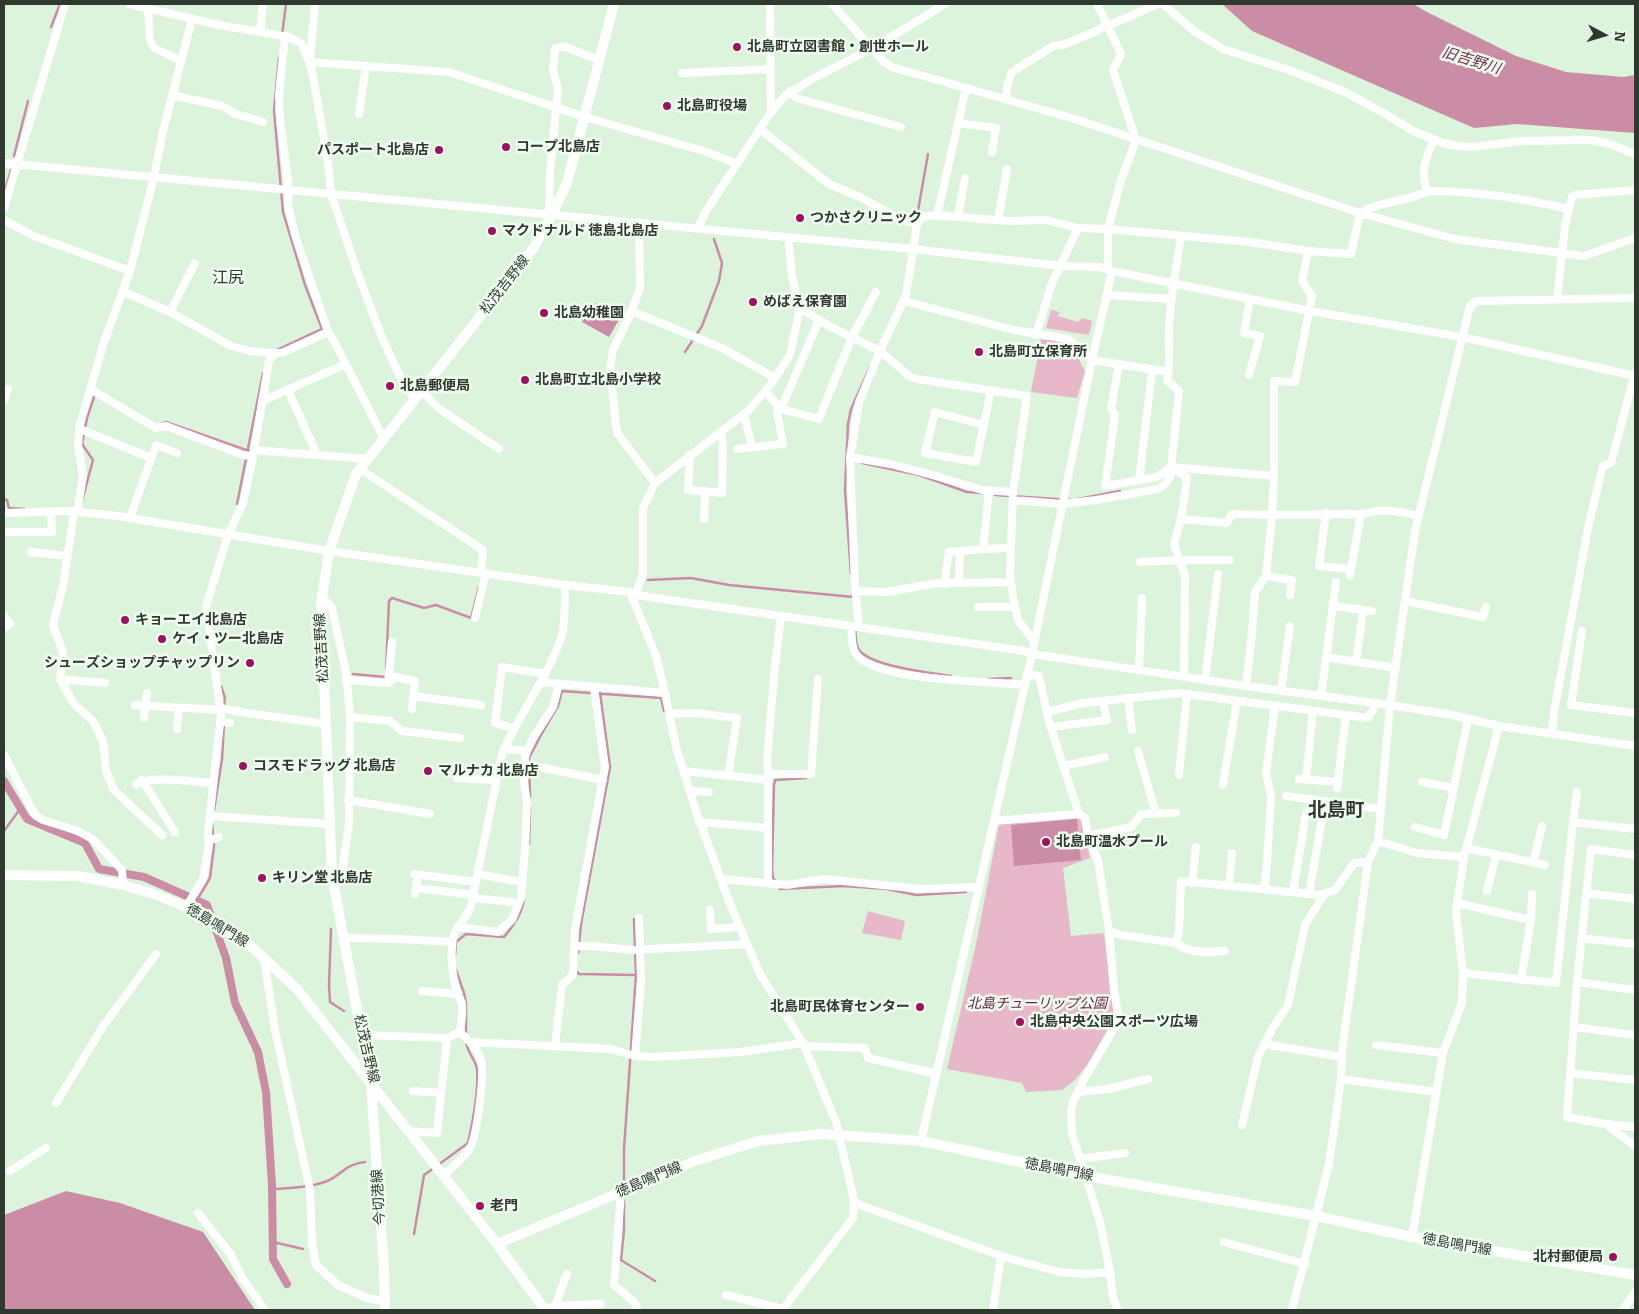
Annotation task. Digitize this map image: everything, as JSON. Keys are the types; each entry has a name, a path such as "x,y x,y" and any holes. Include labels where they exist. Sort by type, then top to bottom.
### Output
{"main road":[{"name":"松茂吉野線","path":"548,1309 371,1085 334,890 320,605 329,551 356,474 533,249 567,183 614,4"},
{"name":"徳島鳴門線","path":"4,875 78,876 123,885 157,895 207,918 250,945 297,988 371,1085"},
{"name":"今切港線","path":"371,1085 385,1306"},
{"name":"徳島鳴門線","path":"496,1244 694,1161 758,1141 821,1134 921,1141 1086,1176 1316,1216 1412,1237 1635,1275"}],"street":[{"path":"4,208 65,4"},
{"path":"129,4 150,7 192,19 285,36 302,44 310,62 328,162 331,194 382,338 400,376 419,396 499,449"},
{"path":"260,32 264,4"},
{"path":"310,62 315,4"},
{"path":"770,4 772,112"},
{"path":"832,4 884,62 892,67 1074,119 1360,213 1455,239 1584,256 1635,238"},
{"path":"698,228 706,210 772,112 790,91 873,48 945,4"},
{"path":"921,1141 1032,654 1033,640 1107,295 1110,270 1108,229 1121,180 1136,140 1114,70 1121,54 1097,4"},
{"path":"1006,99 1007,86 1012,72 1054,46 1063,45 1158,4"},
{"path":"1163,4 1194,32 1223,49 1289,70 1345,92 1413,131 1434,140 1458,146 1521,141 1590,140 1608,143 1635,154"},
{"path":"150,7 150,41 154,48 181,61"},
{"path":"162,835 114,790 106,771 102,741 93,720 74,704 60,679 63,652 53,625 63,586 83,476 78,445 80,429 104,342 124,292 130,271 192,19"},
{"path":"285,36 279,95 280,120 284,189 295,235 328,332 384,439"},
{"path":"551,214 548,197 558,89 553,70 555,50 563,46 599,60"},
{"path":"310,62 449,72 585,117 707,152 737,164"},
{"path":"359,114 366,66"},
{"path":"682,73 770,69"},
{"path":"937,216 966,88"},
{"path":"790,91 796,98 901,127"},
{"path":"172,95 222,106 236,114 263,122"},
{"path":"958,123 996,128 992,152"},
{"path":"761,130 829,184 862,198 900,219 918,224"},
{"path":"1427,191 1423,179 1424,164 1434,140"},
{"path":"4,162 913,249 1061,266 1100,267 1173,284 1310,311 1462,337 1635,375 1611,463 1603,466 1589,523 1554,712 1552,733"},
{"path":"998,220 1008,169"},
{"path":"958,217 965,178"},
{"path":"1557,299 1565,226 1572,197 1575,195 1635,190"},
{"path":"1024,685 920,677 879,669 863,662 855,653 856,591 850,457 859,402 880,351 904,301 918,224 923,217 1047,220 1078,228 1250,242 1308,252 1351,254 1360,213 1368,208 1419,196 1427,191 1488,194 1531,200 1569,209"},
{"path":"4,220 34,236 130,271"},
{"path":"638,222 640,288 613,350 610,367 618,434 655,483"},
{"path":"1036,335 1052,283 1078,228"},
{"path":"726,1295 782,1310 854,1218 854,1200 840,1136 826,1095 804,1045 760,974 699,822 676,747 656,656 633,594 643,574 643,508 655,483 744,414 765,391 790,355 800,308 792,277 788,237"},
{"path":"850,457 989,494 1063,504 1158,489 1170,477 1178,391 1167,380 1173,284 1181,237"},
{"path":"1246,686 1255,592 1266,576 1272,516 1274,381 1295,382 1312,296 1302,281 1308,252"},
{"path":"170,312 195,263"},
{"path":"124,292 170,312 231,346 250,351 282,353 328,332"},
{"path":"765,391 781,409 819,419 852,337 876,292"},
{"path":"1107,295 1172,299"},
{"path":"1292,1310 1329,1164 1368,862 1378,841 1390,705 1419,516 1470,306 1476,301 1635,298"},
{"path":"1249,374 1260,336 1244,333 1250,299"},
{"path":"904,301 1036,335 1068,339 1092,360 1152,371 1169,372"},
{"path":"800,308 819,320 880,351 909,376 917,379 1027,396 1013,496 1010,548 1011,582 1018,620 1033,640"},
{"path":"631,311 719,346 775,378"},
{"path":"737,449 783,444 777,412 781,409 819,320"},
{"path":"186,907 203,879 220,721 223,709 206,606 228,535 243,503 254,453 268,361 275,353"},
{"path":"262,401 346,364"},
{"path":"1119,365 1111,408 1115,414 1105,486 1157,477 1171,467 1274,476"},
{"path":"1139,480 1152,371"},
{"path":"90,390 156,428 166,426 243,455 254,453 317,455 368,459"},
{"path":"288,390 317,455"},
{"path":"984,425 935,412 926,453 976,462 984,425 991,390"},
{"path":"744,414 752,447"},
{"path":"80,429 151,458"},
{"path":"690,455 688,490 722,493 722,444 720,433"},
{"path":"130,518 156,445 177,454"},
{"path":"1171,467 1188,478 1181,519 1174,544 1185,576 1184,677"},
{"path":"360,470 483,550 484,572 475,618"},
{"path":"704,519 705,491"},
{"path":"983,549 989,494"},
{"path":"1181,519 1227,523 1232,514 1272,516 1326,513 1361,514 1379,511 1401,512 1419,516"},
{"path":"4,532 52,532 51,512"},
{"path":"4,513 76,512 130,518 329,551 1025,651 1032,654 1246,686 1377,703 1499,726 1635,746"},
{"path":"1326,513 1319,566 1350,572 1361,514"},
{"path":"944,584 949,552 1010,548"},
{"path":"959,583 960,551"},
{"path":"31,552 68,556"},
{"path":"1140,562 1230,560"},
{"path":"1205,680 1218,574"},
{"path":"1266,576 1292,580 1290,595"},
{"path":"856,591 887,592 937,583 1011,582"},
{"path":"1322,696 1336,582"},
{"path":"460,1032 462,1002 458,994 451,956 452,942 457,927 470,912 496,780 504,749 541,682 562,636 566,585"},
{"path":"322,597 332,608 346,672 350,717 349,822 344,868 334,890"},
{"path":"1139,670 1142,598"},
{"path":"1405,601 1483,617 1486,608"},
{"path":"1333,606 1368,610 1356,662"},
{"path":"978,607 1015,607"},
{"path":"4,616 10,624 4,628"},
{"path":"768,883 767,760 781,616"},
{"path":"1281,691 1290,626"},
{"path":"1582,631 1571,704 1635,713"},
{"path":"388,683 392,642"},
{"path":"1326,657 1396,668"},
{"path":"514,728 495,723 502,667 545,674"},
{"path":"1027,674 1039,676 1051,727 1079,814"},
{"path":"346,680 388,683 395,677 416,680 412,709"},
{"path":"60,679 105,683"},
{"path":"684,771 728,776 768,777 811,774 818,679"},
{"path":"541,682 665,693"},
{"path":"457,927 498,932 512,920 521,898 525,849 527,802 524,783 525,757 533,738 553,707 559,684"},
{"path":"555,1046 562,985 573,975 575,930 605,767 594,688"},
{"path":"144,718 147,693"},
{"path":"1047,712 1082,703 1178,693 1368,718 1377,703"},
{"path":"1179,775 1187,694"},
{"path":"414,696 480,705"},
{"path":"1128,698 1132,730"},
{"path":"1051,727 1107,720 1104,701"},
{"path":"1223,784 1237,701"},
{"path":"135,705 223,709 326,724"},
{"path":"1264,889 1272,797 1266,773 1275,706"},
{"path":"177,729 179,708"},
{"path":"1313,710 1303,779 1337,785 1346,715"},
{"path":"670,714 695,713 737,718 728,776"},
{"path":"350,717 390,721 402,731 460,738"},
{"path":"1415,827 1444,835 1468,719"},
{"path":"220,721 230,723"},
{"path":"1412,1237 1443,1053 1462,1003 1463,973 1456,912 1464,857 1499,726"},
{"path":"504,749 527,751"},
{"path":"1138,751 1156,814"},
{"path":"4,755 35,815 43,820 78,831 94,840 122,870 123,885"},
{"path":"1064,766 1105,757"},
{"path":"524,764 603,780"},
{"path":"457,778 496,780"},
{"path":"175,832 139,782 213,783"},
{"path":"1422,782 1454,788"},
{"path":"690,791 709,792"},
{"path":"1463,973 1556,983 1577,792"},
{"path":"1286,796 1381,809"},
{"path":"348,800 430,814"},
{"path":"1309,894 1325,802"},
{"path":"1088,836 1131,827 1141,814 1176,813"},
{"path":"1293,892 1306,813"},
{"path":"994,821 1079,814 1085,818 1088,836 1098,861 1109,931 1114,992 1118,1012 1117,1024 1073,1102 1071,1110 1072,1134 1100,1222 1113,1298 1118,1310"},
{"path":"210,816 330,824"},
{"path":"699,822 768,828"},
{"path":"1573,822 1635,829"},
{"path":"1534,863 1542,826"},
{"path":"208,841 219,837"},
{"path":"1378,841 1417,853 1464,857"},
{"path":"1192,882 1196,847"},
{"path":"1466,848 1545,865"},
{"path":"1635,855 1591,849 1577,982 1567,1117 1635,1127"},
{"path":"1229,886 1232,852"},
{"path":"1487,891 1496,855"},
{"path":"1176,943 1179,931 1181,882 1320,895 1335,890 1354,863 1368,862"},
{"path":"512,902 473,897 416,884 477,878 515,881"},
{"path":"721,879 787,885 823,879 922,889 979,887"},
{"path":"1242,1125 1258,1057 1288,1005 1304,924 1325,893"},
{"path":"1586,893 1635,900"},
{"path":"1521,980 1531,920 1532,894"},
{"path":"1457,903 1531,920"},
{"path":"710,910 711,929 740,927"},
{"path":"635,1056 641,980 636,950 639,918"},
{"path":"1109,931 1121,935 1176,943 1184,949 1199,952 1225,951"},
{"path":"343,938 452,942"},
{"path":"1581,938 1635,944"},
{"path":"574,946 636,950 747,944"},
{"path":"56,1103 104,1025 156,954"},
{"path":"264,958 275,1030 310,1190 312,1243 316,1265 338,1285 385,1306"},
{"path":"1577,982 1635,990"},
{"path":"422,991 458,994"},
{"path":"1574,1027 1635,1035"},
{"path":"362,1036 447,1038 460,1032"},
{"path":"443,1177 470,1148 476,1125 482,1078 481,1059 471,1042 460,1032"},
{"path":"408,1131 437,1133 447,1038"},
{"path":"471,1042 611,1048 635,1056 652,1057 712,1054 804,1045 865,1048 868,1058 937,1074"},
{"path":"1264,1044 1342,1057"},
{"path":"1376,1045 1443,1053"},
{"path":"1570,1073 1635,1080"},
{"path":"1078,1092 1108,1089 1148,1079"},
{"path":"1341,1079 1436,1092"},
{"path":"413,1091 441,1093"},
{"path":"1606,1124 1635,1146"},
{"path":"10,1171 46,1148"},
{"path":"1080,1159 1125,1153"},
{"path":"621,1192 614,1285 632,1301 637,1307 636,1310"},
{"path":"854,1200 860,1205 1001,1256 1058,1272 1086,1274 1110,1272"},
{"path":"198,1213 231,1255 243,1279 265,1310"},
{"path":"1224,1242 1305,1264"},
{"path":"993,1310 1001,1256"},
{"path":"548,1309 567,1274"},
{"path":"1623,1310 1635,1292"},
{"path":"548,1309 601,1304"}],"green space":[{"path":"1051,310 1060,312 1058,316 1078,322 1082,318 1092,321 1089,335 1046,328"},
{"path":"1041,339 1065,343 1073,349 1085,371 1077,398 1031,392"},
{"name":"北島チューリップ公園","path":"1081,818 1090,858 1063,868 1071,936 1104,933 1114,1018 1087,1065 1075,1080 1062,1090 1026,1092 1022,1083 947,1069 976,944 999,824"},
{"path":"868,911 905,921 901,940 862,933"}],"water":[{"name":"旧吉野川","path":"1222,4 1413,4 1516,56 1566,72 1624,77 1635,75 1635,133 1517,124 1474,128 1252,31"},
{"path":"595,303 620,318 609,337 582,322"},
{"name":"北島町温水プール","path":"1077,819 1081,860 1014,866 1011,825"},
{"path":"66,1191 120,1203 203,1232 255,1310 4,1310 4,1215"}],"waterway":[{"path":"51,27 60,4"},
{"path":"282,35 286,4"},
{"path":"275,351 322,329 305,285 283,212 274,110 279,58"},
{"path":"14,156 28,101"},
{"path":"916,222 928,154"},
{"path":"4,194 11,170"},
{"path":"685,352 702,326 719,281 722,263 714,239"},
{"path":"851,574 845,490 848,424 851,409 870,367"},
{"path":"237,504 263,373"},
{"path":"80,508 93,460 82,444 87,418 95,394"},
{"path":"161,424 166,422 249,451"},
{"path":"862,463 919,475 967,492 983,493"},
{"path":"1078,499 1120,491"},
{"path":"995,495 1072,500"},
{"path":"4,499 7,500 9,508 25,509"},
{"path":"648,580 691,578 729,585 853,597 853,594"},
{"path":"386,669 389,601 392,598 424,608 436,605 471,618 479,587"},
{"path":"855,628 858,648 873,660 900,668 951,676"},
{"path":"353,674 385,677"},
{"path":"989,679 1011,678"},
{"path":"221,686 225,698 224,706"},
{"path":"530,797 529,758 558,706 562,691 661,698 664,711"},
{"path":"578,953 581,924 610,767 600,693"},
{"path":"214,810 222,759 224,724"},
{"path":"776,882 773,878 772,870 775,780 806,778"},
{"path":"4,781 27,819 85,843 99,869 144,877 207,905 226,958 235,1003 258,1052 266,1092 272,1185 273,1259 287,1284"},
{"path":"529,844 530,807"},
{"path":"4,831 20,809"},
{"path":"197,900 210,878 214,846 212,823"},
{"path":"779,887 780,889 844,886 887,889 916,895 966,892"},
{"path":"455,955 456,942 466,934 504,937 519,915 524,899"},
{"path":"624,1187 624,1149 636,975 634,919"},
{"path":"331,929 330,1002 344,1011"},
{"path":"456,970 466,1003 466,1035"},
{"path":"576,971 579,974 636,975"},
{"path":"438,1165 468,1143 475,1106 477,1069 466,1041"},
{"path":"272,1189 300,1187 327,1181 348,1167 365,1162"},
{"path":"414,1234 424,1175 434,1168"},
{"path":"624,1200 621,1260 655,1281"},
{"path":"273,1242 303,1249"}],"place":[{"name":"北島町立図書館・創世ホール","path":"737,47"},
{"name":"北島町役場","path":"667,106"},
{"name":"コープ北島店","path":"506,147"},
{"name":"パスポート北島店","path":"439,150"},
{"name":"つかさクリニック","path":"800,218"},
{"name":"マクドナルド 徳島北島店","path":"492,231"},
{"name":"めばえ保育園","path":"753,302"},
{"name":"北島幼稚園","path":"544,313"},
{"name":"北島町立保育所","path":"979,352"},
{"name":"北島町立北島小学校","path":"525,380"},
{"name":"北島郵便局","path":"390,386"},
{"name":"キョーエイ北島店","path":"125,620"},
{"name":"ケイ・ツー北島店","path":"162,639"},
{"name":"シューズショップチャップリン","path":"250,663"},
{"name":"コスモドラッグ 北島店","path":"243,766"},
{"name":"マルナカ 北島店","path":"428,771"},
{"name":"北島町温水プール","path":"1046,842"},
{"name":"キリン堂 北島店","path":"262,878"},
{"name":"北島町民体育センター","path":"920,1007"},
{"name":"北島中央公園スポーツ広場","path":"1020,1022"},
{"name":"老門","path":"480,1206"},
{"name":"北村郵便局","path":"1613,1257"}],"district":[{"name":"江尻","path":"228,279"},
{"name":"北島町","path":"1336,811"}]}
